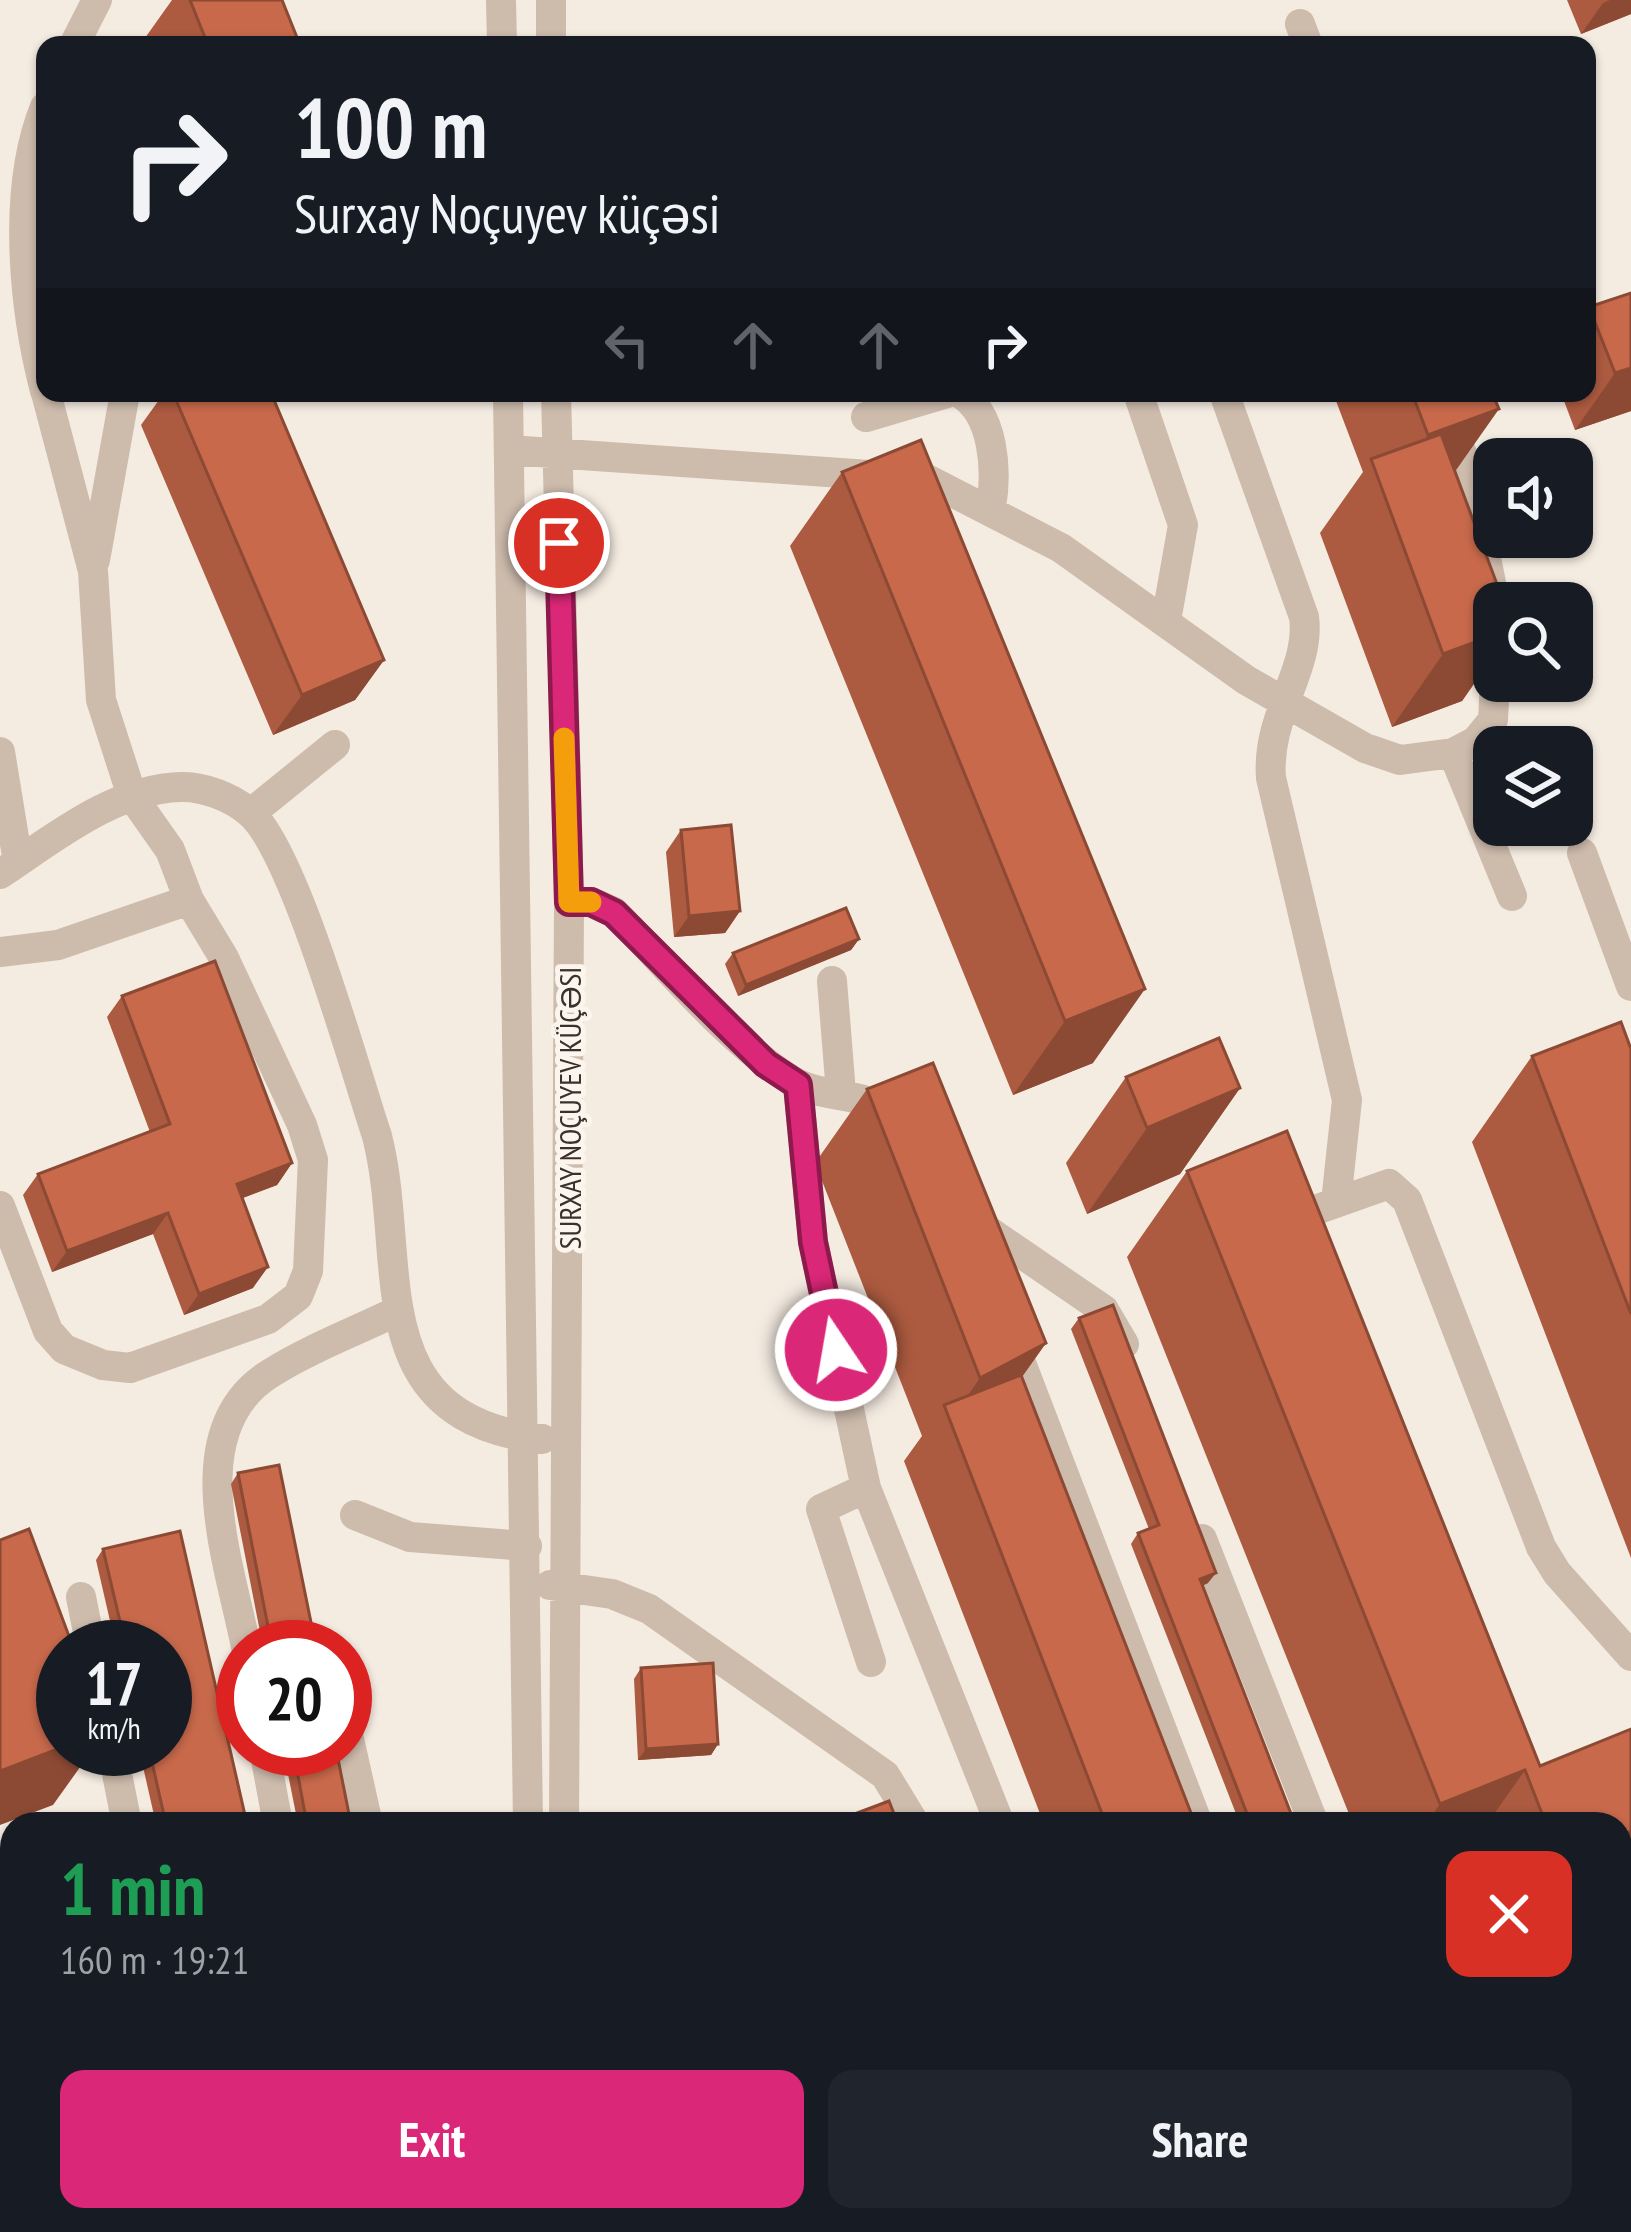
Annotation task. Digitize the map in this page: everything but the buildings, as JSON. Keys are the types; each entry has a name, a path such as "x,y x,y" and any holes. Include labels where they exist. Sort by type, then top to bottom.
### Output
{"street":[{"path":"81,36 97,0"},
{"path":"501,0 502,36"},
{"path":"551,0 551,36"},
{"path":"36,117 17,138 20,212 36,327"},
{"path":"0,1206 48,1330 64,1349 103,1365 130,1368 268,1318 298,1296 308,1271 313,1160 302,1125 224,958 189,900 170,850 132,796 101,700 92,572 48,402"},
{"path":"92,572 123,402"},
{"name":"SURXAY NOÇUYEV KÜÇƏSI","path":"508,402 528,1812"},
{"name":"SURXAY NOÇUYEV KÜÇƏSI","path":"556,402 569,902 564,1812"},
{"path":"866,417 917,402"},
{"path":"973,402 997,471 991,508"},
{"path":"1141,402 1183,525 1166,621"},
{"path":"1227,402 1304,616 1307,642 1268,746 1271,778 1347,1100 1336,1202"},
{"path":"1442,402 1469,472 1491,582"},
{"path":"509,450 927,479 1061,548 1282,700 1365,748 1400,760 1453,753 1488,730 1492,702"},
{"path":"885,473 903,516"},
{"path":"251,813 335,745"},
{"path":"0,752 9,868 132,796 183,787 218,794 251,813 272,844 300,906 377,1136 386,1172 395,1312 430,1388 454,1409 526,1437 568,1442"},
{"path":"1453,753 1512,896"},
{"path":"1582,853 1631,986"},
{"path":"0,952 58,945 189,900"},
{"path":"569,902 591,902 614,913 766,1064 798,1085 876,1100 915,1138"},
{"path":"832,981 841,1093"},
{"path":"798,1085 813,1242 866,1488 995,1812"},
{"path":"1281,1252 1278,1239 1293,1218 1389,1184 1407,1200 1541,1547 1557,1574 1631,1656"},
{"path":"980,1257 959,1207 1104,1310 1139,1381"},
{"path":"997,1301 1193,1812"},
{"path":"241,1620 217,1493 226,1423 267,1374 395,1312"},
{"path":"866,1488 821,1509 871,1662"},
{"path":"1191,1512 1309,1812"},
{"path":"355,1515 410,1537 527,1546"},
{"path":"527,1583 612,1594 649,1609 885,1774 908,1812"},
{"path":"81,1597 86,1620"},
{"path":"117,1776 125,1812"},
{"path":"269,1776 276,1812"},
{"path":"357,1776 365,1812"}],"slow traffic":[{"path":"564,738 569,902 591,902"}],"route":[{"path":"559,543 569,902 591,902 614,913 766,1064 798,1085 813,1242 836,1350"}]}
